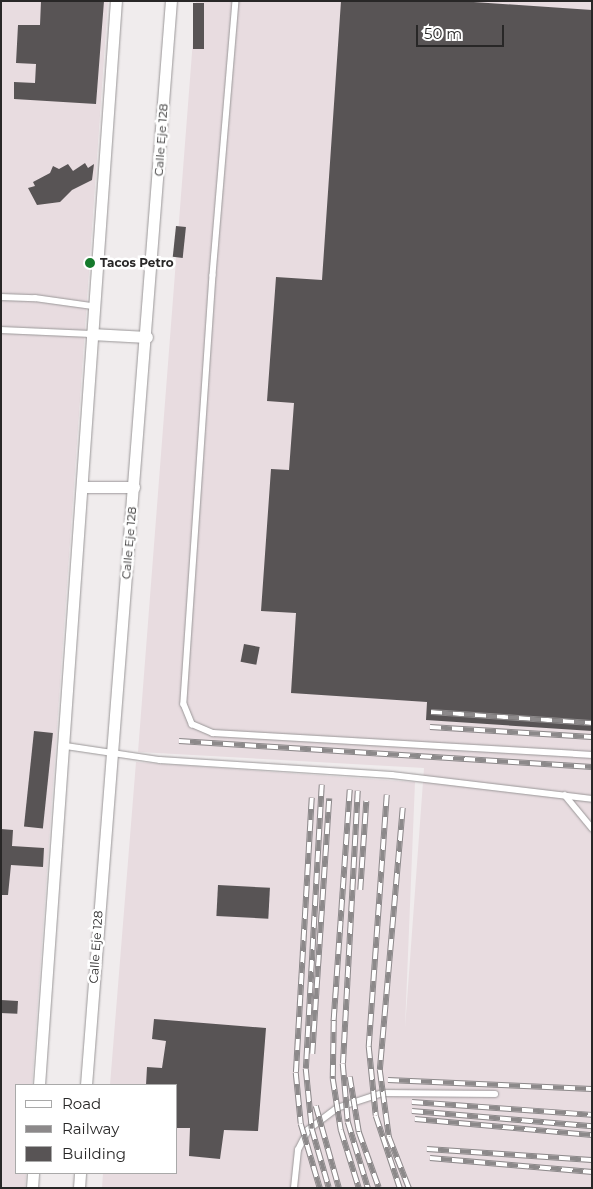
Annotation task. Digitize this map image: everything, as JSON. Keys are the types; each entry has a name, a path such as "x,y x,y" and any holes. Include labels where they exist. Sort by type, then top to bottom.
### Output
{"street":[{"path":"39,1084 66,746 92,306 116,1"},
{"name":"Calle Eje 128","path":"86,1084 110,754 147,337 171,1"},
{"path":"91,334 147,337"},
{"path":"82,487 134,487"},
{"path":"32,1188 33,1174"},
{"path":"79,1188 80,1174"}],"lane":[{"path":"236,1 212,275 184,704 192,724 213,733 592,755"},
{"path":"1,297 35,298 92,306"},
{"path":"1,330 91,334"},
{"path":"66,746 110,754 392,775 592,799"},
{"path":"565,796 592,828"},
{"path":"294,1188 298,1150 308,1130 337,1108 384,1093 495,1094"}],"shaded area":[{"path":"1,1 108,1 32,1084 15,1084 15,1174 26,1174 25,1188 1,1188"},
{"path":"196,1 592,1 592,1188 102,1188 103,1174 178,1174 178,1084 110,1084 136,762 415,782 405,1028 424,768 138,752"}],"building":[{"path":"41,1 104,1 96,104 14,99 14,82 35,83 36,64 16,63 18,25 40,25"},
{"path":"341,1 459,1 592,10 592,731 426,720 427,702 291,693 296,613 261,611 271,469 289,470 294,403 267,401 276,277 322,280"},
{"path":"193,3 204,3 204,49 193,49"},
{"path":"85,163 88,168 94,164 92,180 72,190 60,202 37,205 28,188 35,186 33,182 50,173 53,166 59,169 68,164 73,171"},
{"path":"176,226 186,227 183,258 173,257"},
{"path":"244,644 260,647 256,665 241,662"},
{"path":"34,731 53,733 43,828 24,826"},
{"path":"1,829 13,830 12,846 44,848 43,867 11,865 8,895 1,895"},
{"path":"218,885 270,888 268,919 216,916"},
{"path":"1,1000 18,1001 17,1014 1,1013"},
{"path":"154,1019 266,1028 258,1131 224,1130 220,1159 189,1156 190,1128 178,1128 178,1084 146,1084 147,1067 162,1068 166,1041 152,1039"}],"railway":[{"path":"431,712 592,723"},
{"path":"430,727 592,737"},
{"path":"179,741 592,767"},
{"path":"322,785 306,1069 312,1129 329,1188"},
{"path":"350,790 334,1021 333,1079 341,1130 359,1188"},
{"path":"358,791 343,1064 348,1122 368,1188"},
{"path":"387,795 369,1047 376,1116 400,1188"},
{"path":"312,798 296,1073 301,1124 320,1188"},
{"path":"312,1054 329,799"},
{"path":"360,890 366,801"},
{"path":"403,808 380,1070 389,1137 409,1188"},
{"path":"350,1077 359,1132 379,1188"},
{"path":"388,1080 592,1089"},
{"path":"412,1102 592,1115"},
{"path":"316,1106 339,1188"},
{"path":"412,1111 592,1126"},
{"path":"415,1119 592,1135"},
{"path":"427,1149 592,1160"},
{"path":"430,1158 592,1172"}],"place":[{"name":"Tacos Petro","path":"90,263"}]}
